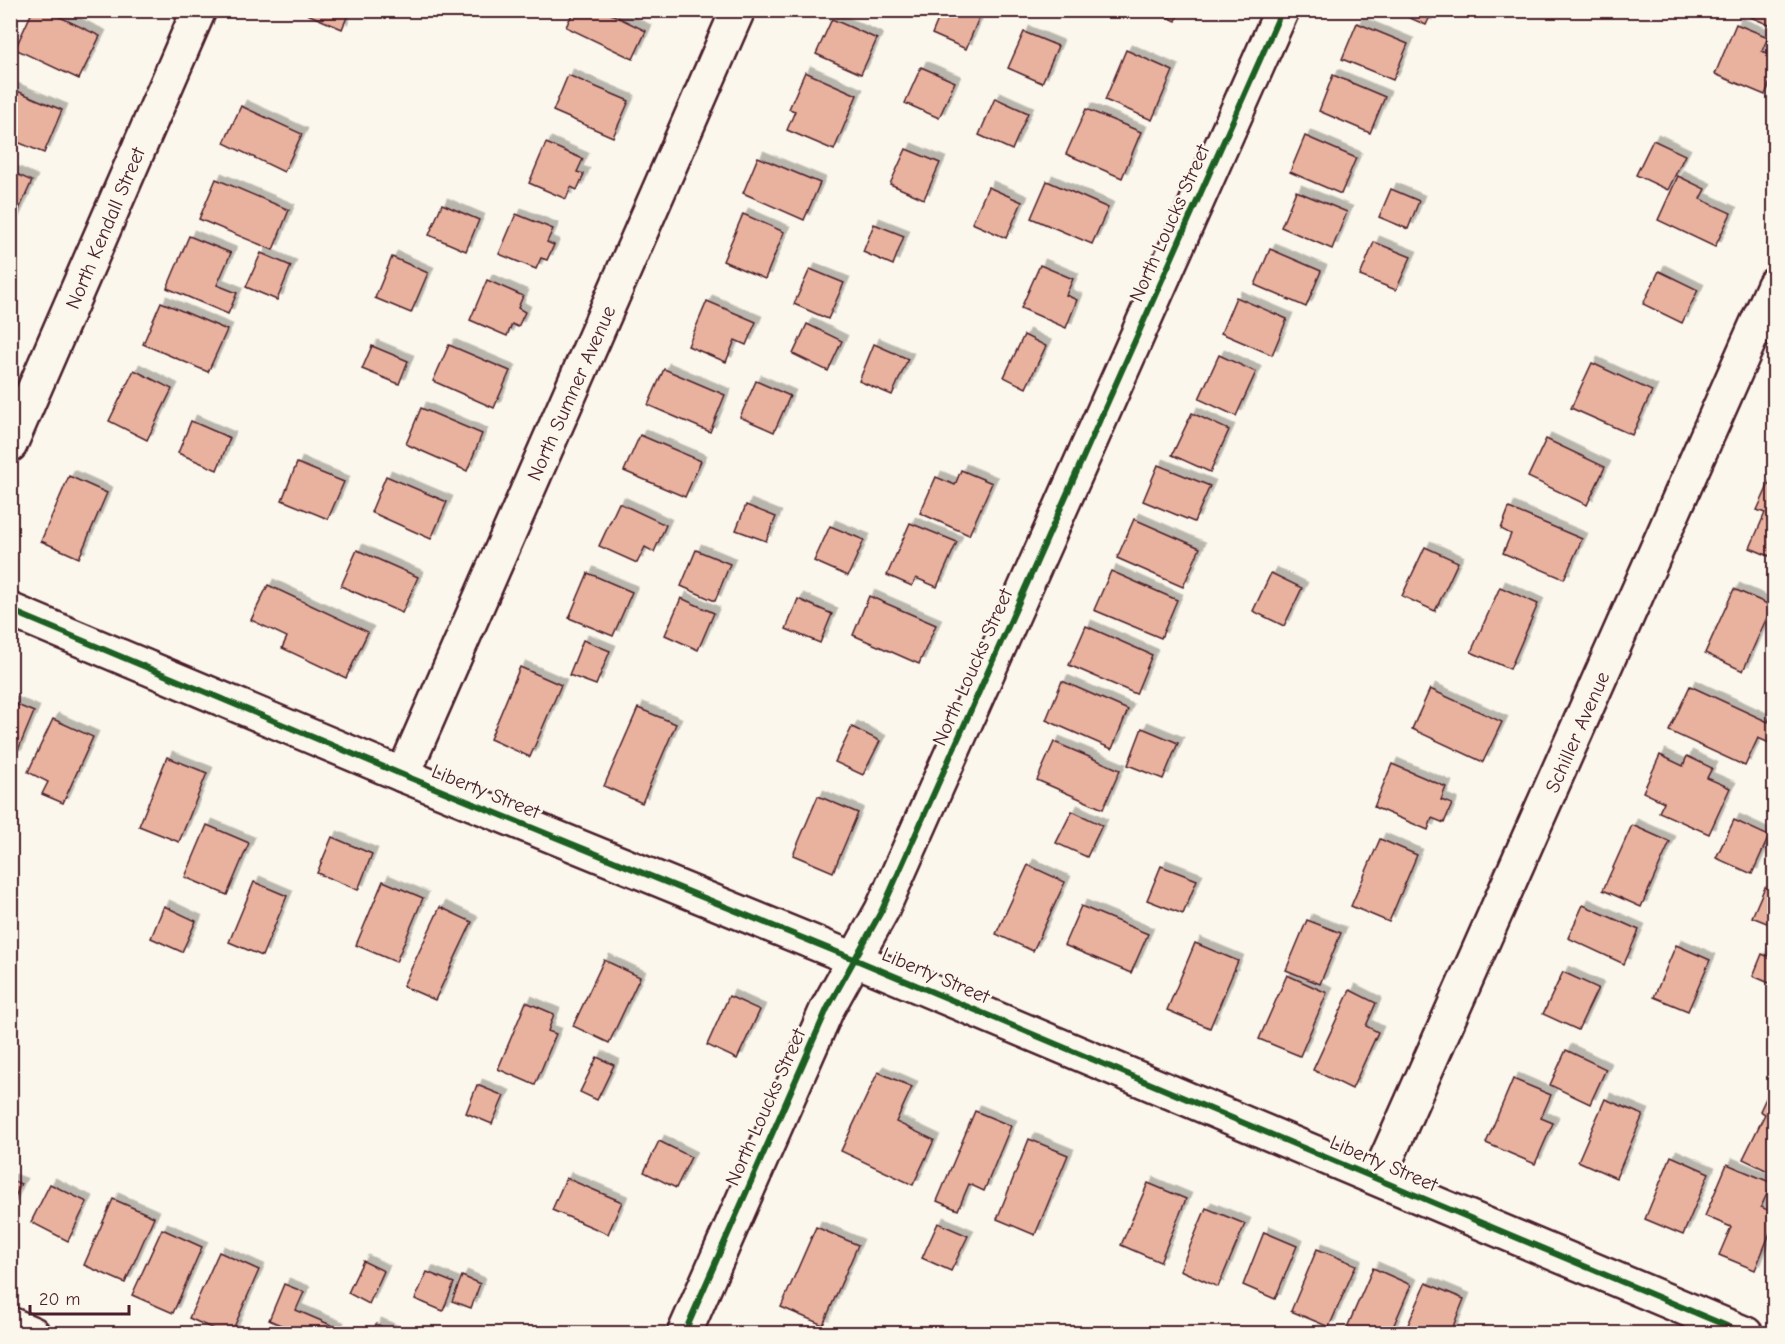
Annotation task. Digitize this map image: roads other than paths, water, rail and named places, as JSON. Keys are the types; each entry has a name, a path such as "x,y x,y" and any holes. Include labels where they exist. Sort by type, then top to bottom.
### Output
{"street":[{"name":"North Kendall Street","path":"10,445 199,10"},
{"name":"North Sumner Avenue","path":"403,775 738,10"},
{"name":"North Loucks Street","path":"684,1334 827,1008 882,910 1282,10"},
{"name":"Schiller Avenue","path":"1378,1178 1774,285"},
{"name":"Liberty Street","path":"10,610 403,775 854,959 1746,1334"},
{"path":"10,1324 33,1334"}]}
